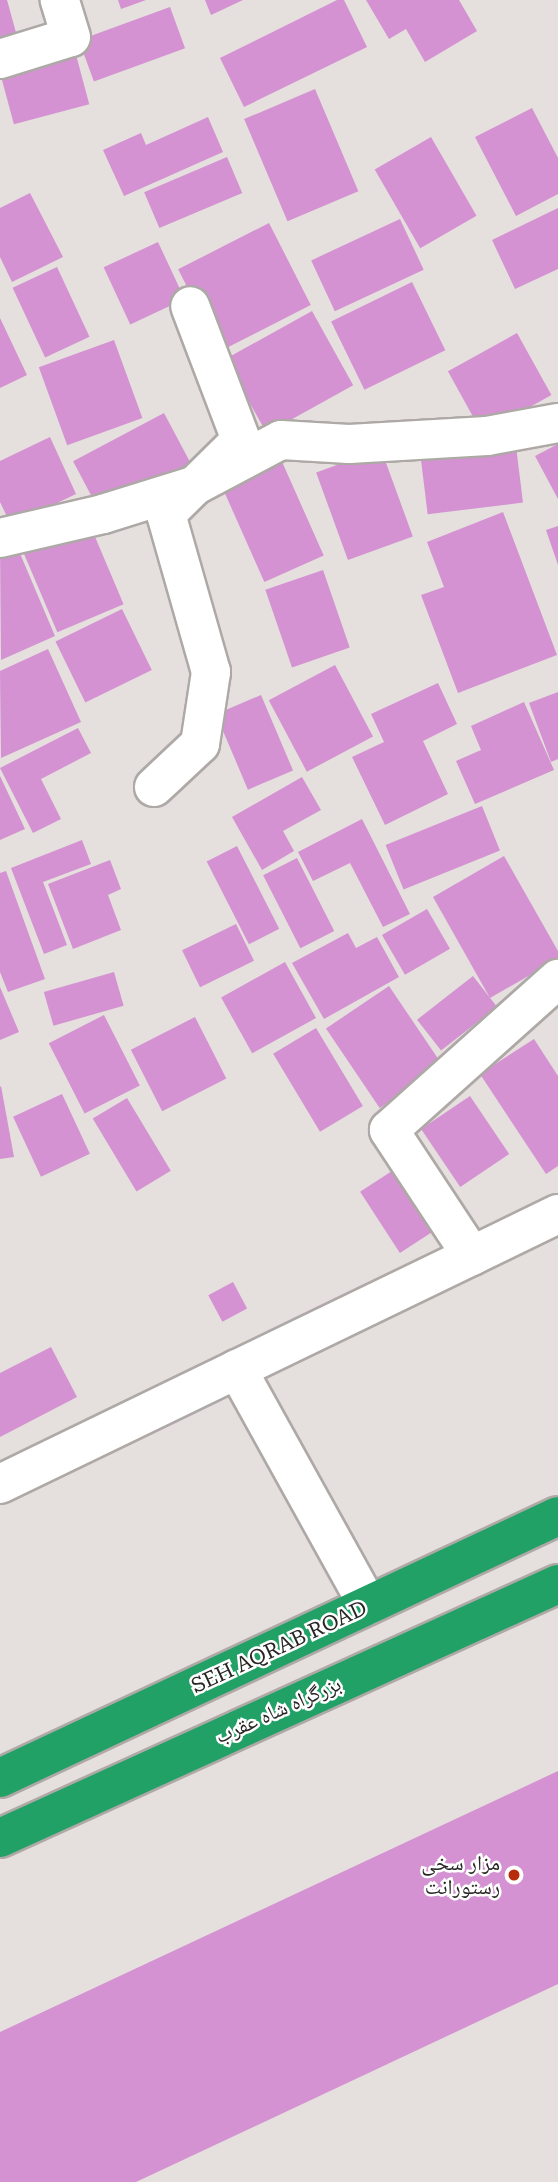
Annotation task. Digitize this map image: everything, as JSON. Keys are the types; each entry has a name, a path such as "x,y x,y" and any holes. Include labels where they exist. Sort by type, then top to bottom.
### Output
{"highway":[{"name":"SEH AQRAB ROAD","path":"0,1778 558,1516"},
{"name":"بزرگراه شاه عقرب","path":"0,1838 558,1584"}],"street":[{"path":"0,59 71,37 60,0"},
{"path":"154,788 200,744 211,671 166,514 241,440 190,306"},
{"path":"0,538 103,514 196,485 281,440 349,444 487,436 558,423"},
{"path":"472,1256 389,1130 558,979"},
{"path":"0,1484 558,1214"},
{"path":"237,1370 368,1605"}],"building":[{"path":"0,0 7,0 20,47 0,53"},
{"path":"118,0 146,0 121,9"},
{"path":"205,0 243,0 211,15"},
{"path":"337,0 344,0 367,47 244,107 220,58"},
{"path":"366,0 459,0 477,31 425,62 406,29 389,39"},
{"path":"170,7 185,48 94,82 79,40"},
{"path":"75,51 89,104 14,124 0,71"},
{"path":"315,89 358,191 287,221 244,119"},
{"path":"532,108 558,158 558,194 516,216 475,137"},
{"path":"208,117 223,152 124,196 103,150 141,133 146,145"},
{"path":"431,137 476,216 420,248 375,170"},
{"path":"227,157 242,193 159,228 144,192"},
{"path":"30,193 63,257 12,282 0,257 0,208"},
{"path":"558,208 558,269 515,289 492,240"},
{"path":"400,219 424,270 335,311 311,260"},
{"path":"269,223 311,305 220,351 178,269"},
{"path":"158,242 185,299 130,324 104,267"},
{"path":"57,267 90,337 45,357 13,288"},
{"path":"412,282 445,350 364,390 331,321"},
{"path":"312,311 353,385 267,433 225,359"},
{"path":"0,318 27,375 0,388"},
{"path":"517,333 551,395 482,433 448,371"},
{"path":"114,340 142,418 67,445 39,367"},
{"path":"164,413 191,464 100,513 73,461"},
{"path":"50,437 76,494 11,525 0,502 0,461"},
{"path":"558,444 558,499 535,456"},
{"path":"516,446 523,503 428,514 421,458"},
{"path":"381,449 413,536 348,560 316,473"},
{"path":"279,455 324,555 264,582 220,481"},
{"path":"503,512 557,655 458,693 421,595 444,587 427,542"},
{"path":"90,525 124,604 57,632 24,553"},
{"path":"558,526 558,565 546,530"},
{"path":"13,537 55,636 1,660 0,543"},
{"path":"323,570 350,648 292,667 265,590"},
{"path":"122,609 152,670 85,703 55,641"},
{"path":"48,649 81,722 1,758 0,671"},
{"path":"335,665 373,737 307,772 269,700"},
{"path":"438,683 457,724 423,741 448,794 385,825 352,757 384,742 371,714"},
{"path":"558,692 558,759 551,762 529,703"},
{"path":"261,695 293,770 248,790 216,714"},
{"path":"524,702 554,770 475,804 456,761 481,750 471,726"},
{"path":"78,728 91,753 41,779 61,819 33,833 0,768"},
{"path":"0,776 25,829 0,840"},
{"path":"302,777 321,810 283,831 294,851 262,870 232,817"},
{"path":"482,806 500,851 404,889 386,845"},
{"path":"362,819 410,914 383,927 350,863 313,881 298,852"},
{"path":"82,840 91,864 43,882 67,945 44,954 11,868"},
{"path":"237,846 279,929 249,944 207,861"},
{"path":"504,856 558,951 558,959 490,998 433,897"},
{"path":"297,858 334,931 300,948 263,875"},
{"path":"110,860 121,889 108,895 121,930 73,949 48,884"},
{"path":"6,871 45,979 8,992 0,972 0,873"},
{"path":"427,909 450,949 405,975 382,935"},
{"path":"236,924 254,961 200,987 182,950"},
{"path":"348,933 356,948 377,937 399,977 324,1019 292,963"},
{"path":"285,962 316,1018 252,1053 221,997"},
{"path":"114,972 124,1006 53,1026 44,992"},
{"path":"473,976 497,1007 441,1050 417,1020"},
{"path":"389,986 443,1066 380,1108 326,1028"},
{"path":"0,987 19,1032 0,1040"},
{"path":"104,1015 140,1085 85,1114 49,1043"},
{"path":"195,1017 226,1078 162,1111 131,1050"},
{"path":"316,1028 363,1106 320,1132 273,1054"},
{"path":"534,1039 558,1076 558,1166 546,1174 480,1074"},
{"path":"0,1087 14,1157 0,1159"},
{"path":"62,1094 90,1154 41,1177 13,1117"},
{"path":"470,1096 509,1154 460,1187 421,1129"},
{"path":"127,1098 171,1171 136,1191 93,1119"},
{"path":"392,1171 432,1232 400,1253 360,1192"},
{"path":"233,1282 247,1308 222,1322 208,1295"},
{"path":"51,1347 77,1397 0,1437 0,1373"},
{"path":"558,1771 558,1984 136,2182 0,2182 0,2032"}],"place":[{"name":"مزار سخی رستورانت","path":"514,1875"}]}
